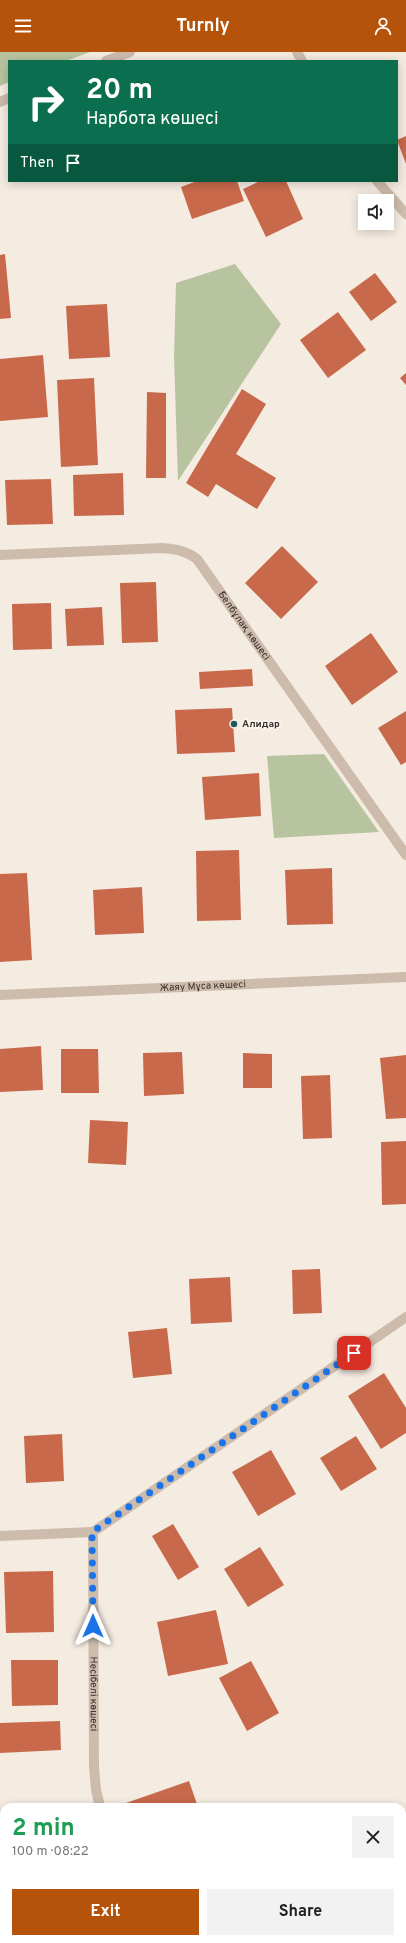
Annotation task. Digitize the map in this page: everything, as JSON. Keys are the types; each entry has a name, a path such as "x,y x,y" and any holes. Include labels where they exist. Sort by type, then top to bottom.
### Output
{"street":[{"path":"109,60 130,52"},
{"path":"378,182 406,214"},
{"name":"Белбұлақ көшесі","path":"0,556 162,548 188,553 197,559 406,855"},
{"name":"Жаяу Мұса көшесі","path":"0,995 406,977"},
{"path":"0,1536 92,1532 406,1317"},
{"name":"Несібелі көшесі","path":"92,1532 94,1767 96,1790 99,1803"}],"green space":[{"path":"0,52 90,52 69,60 8,60 8,82 0,86"},
{"path":"235,264 281,324 178,481 174,357 176,283"},
{"path":"324,754 379,832 274,838 267,756"}],"building":[{"path":"406,136 406,164 398,143 398,140"},
{"path":"194,182 237,182 244,201 192,219 181,187"},
{"path":"258,182 286,182 303,219 266,237 243,189"},
{"path":"5,254 11,318 0,319 0,255"},
{"path":"375,273 397,302 371,321 349,292"},
{"path":"107,304 110,357 69,359 66,306"},
{"path":"338,312 366,350 328,378 300,340"},
{"path":"43,355 48,417 0,421 0,359"},
{"path":"406,373 406,385 400,378"},
{"path":"94,378 98,465 61,467 57,380"},
{"path":"242,389 266,404 236,454 276,478 257,509 216,484 208,497 186,483"},
{"path":"147,392 166,393 166,478 146,478"},
{"path":"123,473 124,515 74,516 73,475"},
{"path":"51,479 53,524 7,525 5,480"},
{"path":"282,546 318,582 281,619 245,583"},
{"path":"156,582 158,642 122,643 120,583"},
{"path":"51,603 52,649 13,650 12,604"},
{"path":"102,607 104,645 67,646 65,609"},
{"path":"371,633 398,672 352,705 325,666"},
{"path":"252,669 253,686 200,689 199,672"},
{"path":"232,708 235,752 177,754 175,710"},
{"path":"406,711 406,762 401,765 378,728"},
{"path":"259,773 261,816 205,820 202,777"},
{"path":"239,850 241,920 197,921 196,851"},
{"path":"332,868 333,924 287,925 285,870"},
{"path":"27,873 32,960 0,962 0,874"},
{"path":"142,887 144,933 95,935 93,890"},
{"path":"41,1046 43,1090 0,1092 0,1049"},
{"path":"61,1049 98,1049 99,1093 61,1093"},
{"path":"182,1052 184,1094 144,1096 143,1053"},
{"path":"243,1053 272,1054 272,1088 243,1088"},
{"path":"406,1055 406,1118 386,1119 380,1058"},
{"path":"330,1075 332,1138 303,1139 301,1076"},
{"path":"90,1120 128,1122 126,1165 88,1163"},
{"path":"406,1141 406,1204 382,1205 381,1142"},
{"path":"320,1269 322,1313 293,1314 292,1270"},
{"path":"230,1277 232,1322 191,1324 189,1279"},
{"path":"167,1328 172,1374 133,1378 128,1332"},
{"path":"384,1373 406,1408 406,1433 381,1449 348,1396"},
{"path":"62,1434 64,1481 26,1483 24,1436"},
{"path":"356,1436 377,1469 341,1491 320,1458"},
{"path":"271,1450 296,1494 258,1516 232,1472"},
{"path":"173,1524 199,1567 178,1580 152,1536"},
{"path":"260,1547 284,1585 248,1607 224,1569"},
{"path":"53,1571 54,1632 6,1633 4,1572"},
{"path":"216,1610 228,1664 168,1676 157,1622"},
{"path":"11,1660 58,1660 58,1705 12,1706"},
{"path":"251,1661 279,1713 247,1731 219,1678"},
{"path":"60,1721 61,1750 0,1753 0,1723"},
{"path":"189,1781 197,1803 126,1803"}],"place":[{"name":"Алидар","path":"234,724"}],"route":[{"path":"93,1626 92,1532 354,1353"}]}
